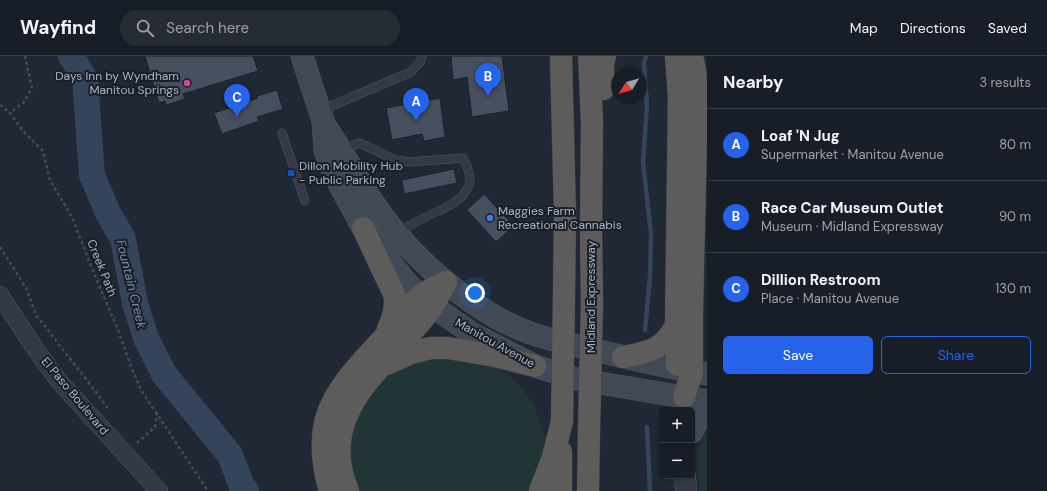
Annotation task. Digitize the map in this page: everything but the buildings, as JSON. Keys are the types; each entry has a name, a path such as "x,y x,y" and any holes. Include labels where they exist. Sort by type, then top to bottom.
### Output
{"highway":[{"path":"561,56 565,214 561,491"},
{"name":"Midland Expressway","path":"588,491 592,304 592,121 589,56"},
{"path":"591,232 602,143 605,56"},
{"path":"676,56 679,96 676,325 692,372"},
{"path":"684,404 692,372 697,95 692,56"},
{"path":"363,228 390,282 395,299 394,317 384,338"},
{"path":"330,491 325,476 322,454 323,436 332,404 340,390 384,338 427,301 446,282"},
{"path":"348,491 342,473 340,459 341,434 344,419 363,386 380,367 427,301"},
{"path":"692,310 696,335 707,356"},
{"path":"622,356 643,353 656,349 671,335 676,325"},
{"path":"380,367 411,353 431,348 448,348 495,356 535,366"},
{"path":"540,491 553,457 562,421"}],"main road":[{"name":"Manitou Avenue","path":"302,56 323,121 325,151 335,176 363,228 406,282 427,301 472,334 535,366 576,379 633,389 684,404 707,401"},
{"name":"Manitou Avenue","path":"323,121 371,199 396,233 426,265 478,306 512,326 536,336 692,372"},
{"path":"633,389 645,395 659,407"},
{"path":"695,426 702,413 707,411"}],"street":[{"name":"El Paso Boulevard","path":"2,305 58,380 159,491"},
{"path":"686,479 686,491"}],"lane":[{"path":"323,121 331,106 411,72 420,62 422,56"},
{"path":"282,134 305,201"},
{"path":"342,150 360,143 395,160 409,162 463,158 468,168 470,181 464,193 451,205 396,233"}],"path":[{"path":"10,113 24,102 32,88 25,56"},
{"name":"Creek Path","path":"0,105 10,113 23,131 43,151 50,180 72,217 141,390 208,491"},
{"path":"0,247 26,288 36,315 96,392 111,415"},
{"path":"127,456 138,442 155,427 157,413"}],"shaded area":[{"path":"427,355 488,362 514,379 533,403 545,435 545,470 537,491 359,491 352,474 350,443 357,413 374,386 398,367"},
{"path":"707,433 707,491 699,491 698,453 700,445"}],"waterway":[{"name":"Fountain Creek","path":"71,56 85,79 92,175 108,213 123,239 135,303 146,338 164,374 230,455 241,484 246,491"},
{"path":"645,330 650,277 651,234 643,162 647,105 644,63 646,56"},
{"path":"647,427 650,491"}],"place":[{"name":"Days Inn by Wyndham Manitou Springs","path":"187,83"},
{"name":"Race Car Museum Outlet","path":"488,96"},
{"name":"Dillion Restroom","path":"237,117"},
{"name":"Loaf 'N Jug","path":"416,121"},
{"name":"Dillon Mobility Hub - Public Parking","path":"291,173"},
{"name":"Maggies Farm Recreational Cannabis","path":"490,218"}]}
